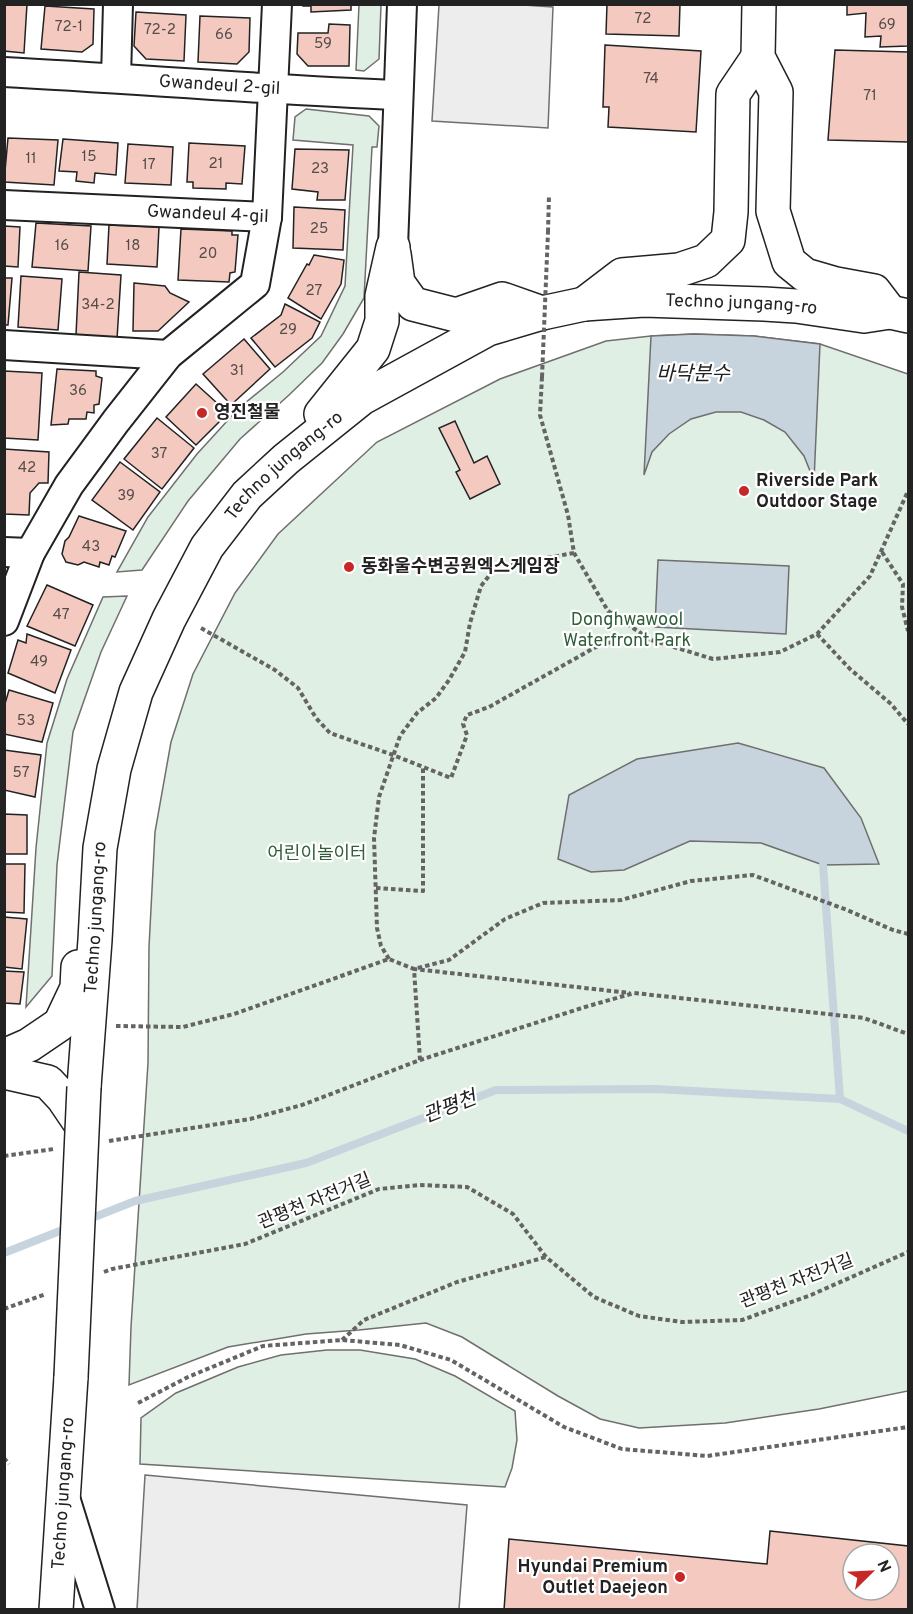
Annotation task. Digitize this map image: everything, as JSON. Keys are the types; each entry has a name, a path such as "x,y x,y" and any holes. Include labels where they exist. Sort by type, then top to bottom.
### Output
{"main road":[{"path":"759,4 758,57 776,92 773,211 789,262 805,275 874,291 899,314"},
{"path":"584,304 622,275 679,270 706,261 728,240 731,212 733,94 758,57"},
{"path":"393,247 398,283 413,304 456,315 502,299 542,313"},
{"path":"286,459 373,349 382,321 382,296 393,247"},
{"name":"Techno jungang-ro","path":"56,1610 71,1377 81,1139 74,1093 95,940 100,848 114,769 136,692 169,619 207,548 247,495 286,459 362,398 488,329 542,313 584,304 644,300 796,306 864,316 899,314"},
{"path":"4,1056 29,1045 60,1024 77,988 79,953 95,940"},
{"path":"4,1072 48,1082 74,1093"}],"street":[{"path":"116,78 118,4"},
{"name":"Gwandeul 2-gil","path":"4,72 274,90 277,4"},
{"path":"393,247 402,4"},
{"path":"267,218 274,90 398,95"},
{"name":"Gwandeul 4-gil","path":"4,205 267,218 255,284 168,355 17,552 4,621"},
{"path":"4,345 168,355"},
{"path":"64,1493 100,1610"}],"path":[{"path":"549,195 540,415 568,515 574,553 608,612 651,640 713,659 780,652 817,634 870,576 909,491"},
{"path":"882,552 903,584 902,607 909,631"},
{"path":"574,553 518,563 492,572 481,586 470,623 465,652 450,680 436,698 417,712 400,736 379,797 374,837 377,928 381,946 389,959 414,969 864,1018 909,1034"},
{"path":"201,628 274,670 298,688 316,718 330,733 451,778 467,735 463,724 467,715 489,707 603,643 651,640"},
{"path":"817,634 850,669 891,704 909,724"},
{"path":"376,888 423,891 423,767"},
{"path":"414,969 449,960 505,919 543,903 621,900 691,881 753,875 893,930 909,934"},
{"path":"109,1026 183,1027 234,1014 389,959"},
{"path":"414,969 420,1060"},
{"path":"4,1156 81,1139 157,1135 250,1119 302,1105 420,1060 634,993"},
{"name":"관평천 자전거길","path":"102,1273 112,1269 246,1244 379,1189 419,1185 467,1187 513,1214 546,1257 594,1297 639,1316 682,1322 742,1320 811,1295 909,1252"},
{"path":"342,1340 364,1320 457,1282 546,1257"},
{"path":"4,1310 54,1291"},
{"path":"138,1403 189,1377 262,1346 342,1340 400,1346 451,1360 564,1427 622,1449 707,1456 909,1427"},
{"path":"4,1458 9,1464"}],"green space":[{"path":"359,5 381,5 379,59 364,71 356,70"},
{"path":"306,109 369,116 379,126 377,147 372,147 364,298 343,334 322,363 240,439 188,501 142,570 117,572 148,517 197,454 239,408 283,372 321,336 345,286 353,145 293,140 295,117"},
{"path":"694,334 754,336 820,344 908,374 908,1391 819,1409 725,1423 639,1428 600,1419 462,1337 426,1323 306,1334 228,1347 129,1385 148,1063 149,947 155,832 171,742 193,674 235,593 278,534 377,442 500,379 606,341"},
{"path":"127,596 101,652 73,732 57,865 52,976 26,1007 36,848 47,743 67,679 103,597"},
{"path":"327,1350 360,1350 415,1359 455,1376 515,1411 517,1440 512,1468 505,1487 140,1464 141,1418 176,1393 238,1367 281,1355"}],"shaded area":[{"path":"509,4 553,7 548,128 432,121 439,5"},
{"path":"145,1475 467,1505 459,1609 137,1609"}],"water":[{"name":"바닥분수","path":"694,334 754,336 820,344 814,481 804,456 785,432 764,420 741,412 716,412 691,419 669,434 652,452 644,475 651,336"},
{"path":"658,560 789,566 786,634 655,627"},
{"path":"738,743 824,768 861,818 879,864 823,865 761,843 690,841 624,870 591,872 558,859 569,795 637,759"}],"building":[{"path":"4,4 27,4 24,53 4,51"},
{"path":"303,4 351,4 351,10 311,12 311,6 303,6"},
{"path":"607,4 680,4 679,36 606,34"},
{"path":"847,4 908,4 908,46 880,47 881,36 865,37 866,13 847,15"},
{"path":"45,6 94,9 93,44 82,52 41,49"},
{"path":"136,12 186,15 184,61 146,59 134,46"},
{"path":"200,16 250,18 249,52 237,64 198,62"},
{"path":"329,24 350,25 349,66 308,66 297,54 298,33 328,33"},
{"path":"605,45 701,51 696,132 608,127 609,107 603,107"},
{"path":"835,50 908,52 908,142 828,140"},
{"path":"8,138 58,140 54,185 4,182"},
{"path":"63,139 118,143 116,175 95,173 94,183 76,181 77,172 59,171"},
{"path":"189,143 245,146 242,184 226,183 226,189 193,188 193,182 187,182"},
{"path":"128,144 173,147 171,185 125,183"},
{"path":"295,149 349,150 345,200 317,200 318,192 292,189"},
{"path":"294,207 345,210 343,250 293,248"},
{"path":"36,223 91,226 88,271 32,267"},
{"path":"109,225 159,227 157,267 107,264"},
{"path":"4,226 20,227 18,267 4,266"},
{"path":"181,229 232,231 232,235 238,235 235,272 230,273 229,282 178,280"},
{"path":"314,255 344,260 341,284 321,319 288,298"},
{"path":"79,272 121,275 117,339 76,335"},
{"path":"21,276 62,279 58,330 18,327"},
{"path":"4,278 12,278 8,325 4,325"},
{"path":"134,283 165,286 170,293 189,302 158,331 133,331"},
{"path":"285,304 320,322 312,338 275,367 251,338 281,315"},
{"path":"244,339 270,369 231,405 203,374"},
{"path":"57,369 96,371 96,376 102,378 99,404 94,405 94,413 87,412 86,419 69,419 68,424 51,425"},
{"path":"4,371 42,373 38,440 4,438"},
{"path":"196,384 228,413 196,445 166,417"},
{"path":"157,418 194,448 162,489 124,459"},
{"path":"455,421 474,463 487,456 500,484 470,499 456,472 460,470 439,428"},
{"path":"4,449 49,452 48,483 39,483 30,493 29,515 4,514"},
{"path":"120,462 160,492 133,530 92,500"},
{"path":"79,516 126,531 109,565 100,562 99,567 84,562 78,565 66,562 62,554 65,541"},
{"path":"47,585 93,605 75,646 27,626"},
{"path":"27,634 71,650 55,693 8,673 18,640 26,643"},
{"path":"9,690 53,703 42,742 4,734 4,707"},
{"path":"4,750 41,755 35,797 4,790"},
{"path":"4,814 27,815 27,854 4,854"},
{"path":"4,864 25,864 24,913 4,912"},
{"path":"4,917 27,919 22,969 4,967"},
{"path":"4,971 24,972 20,1004 4,1003"},
{"name":"Hyundai Premium Outlet Daejeon","path":"770,1531 871,1542 841,1542 841,1602 901,1602 901,1545 908,1546 908,1610 504,1610 509,1539 767,1564"}],"waterway":[{"path":"823,865 840,1099"},
{"name":"관평천","path":"87,1220 135,1201 306,1163 496,1090 656,1089 840,1099 908,1131"},
{"name":"관평천","path":"4,1253 70,1227"}],"place":[{"name":"영진철물","path":"202,413"},
{"name":"Riverside Park Outdoor Stage","path":"744,491"},
{"name":"동화울수변공원엑스게임장","path":"349,567"},
{"name":"Hyundai Premium Outlet Daejeon","path":"680,1577"}],"park label":[{"name":"Donghwawool Waterfront Park","path":"627,630"},
{"name":"어린이놀이터","path":"317,854"}]}
